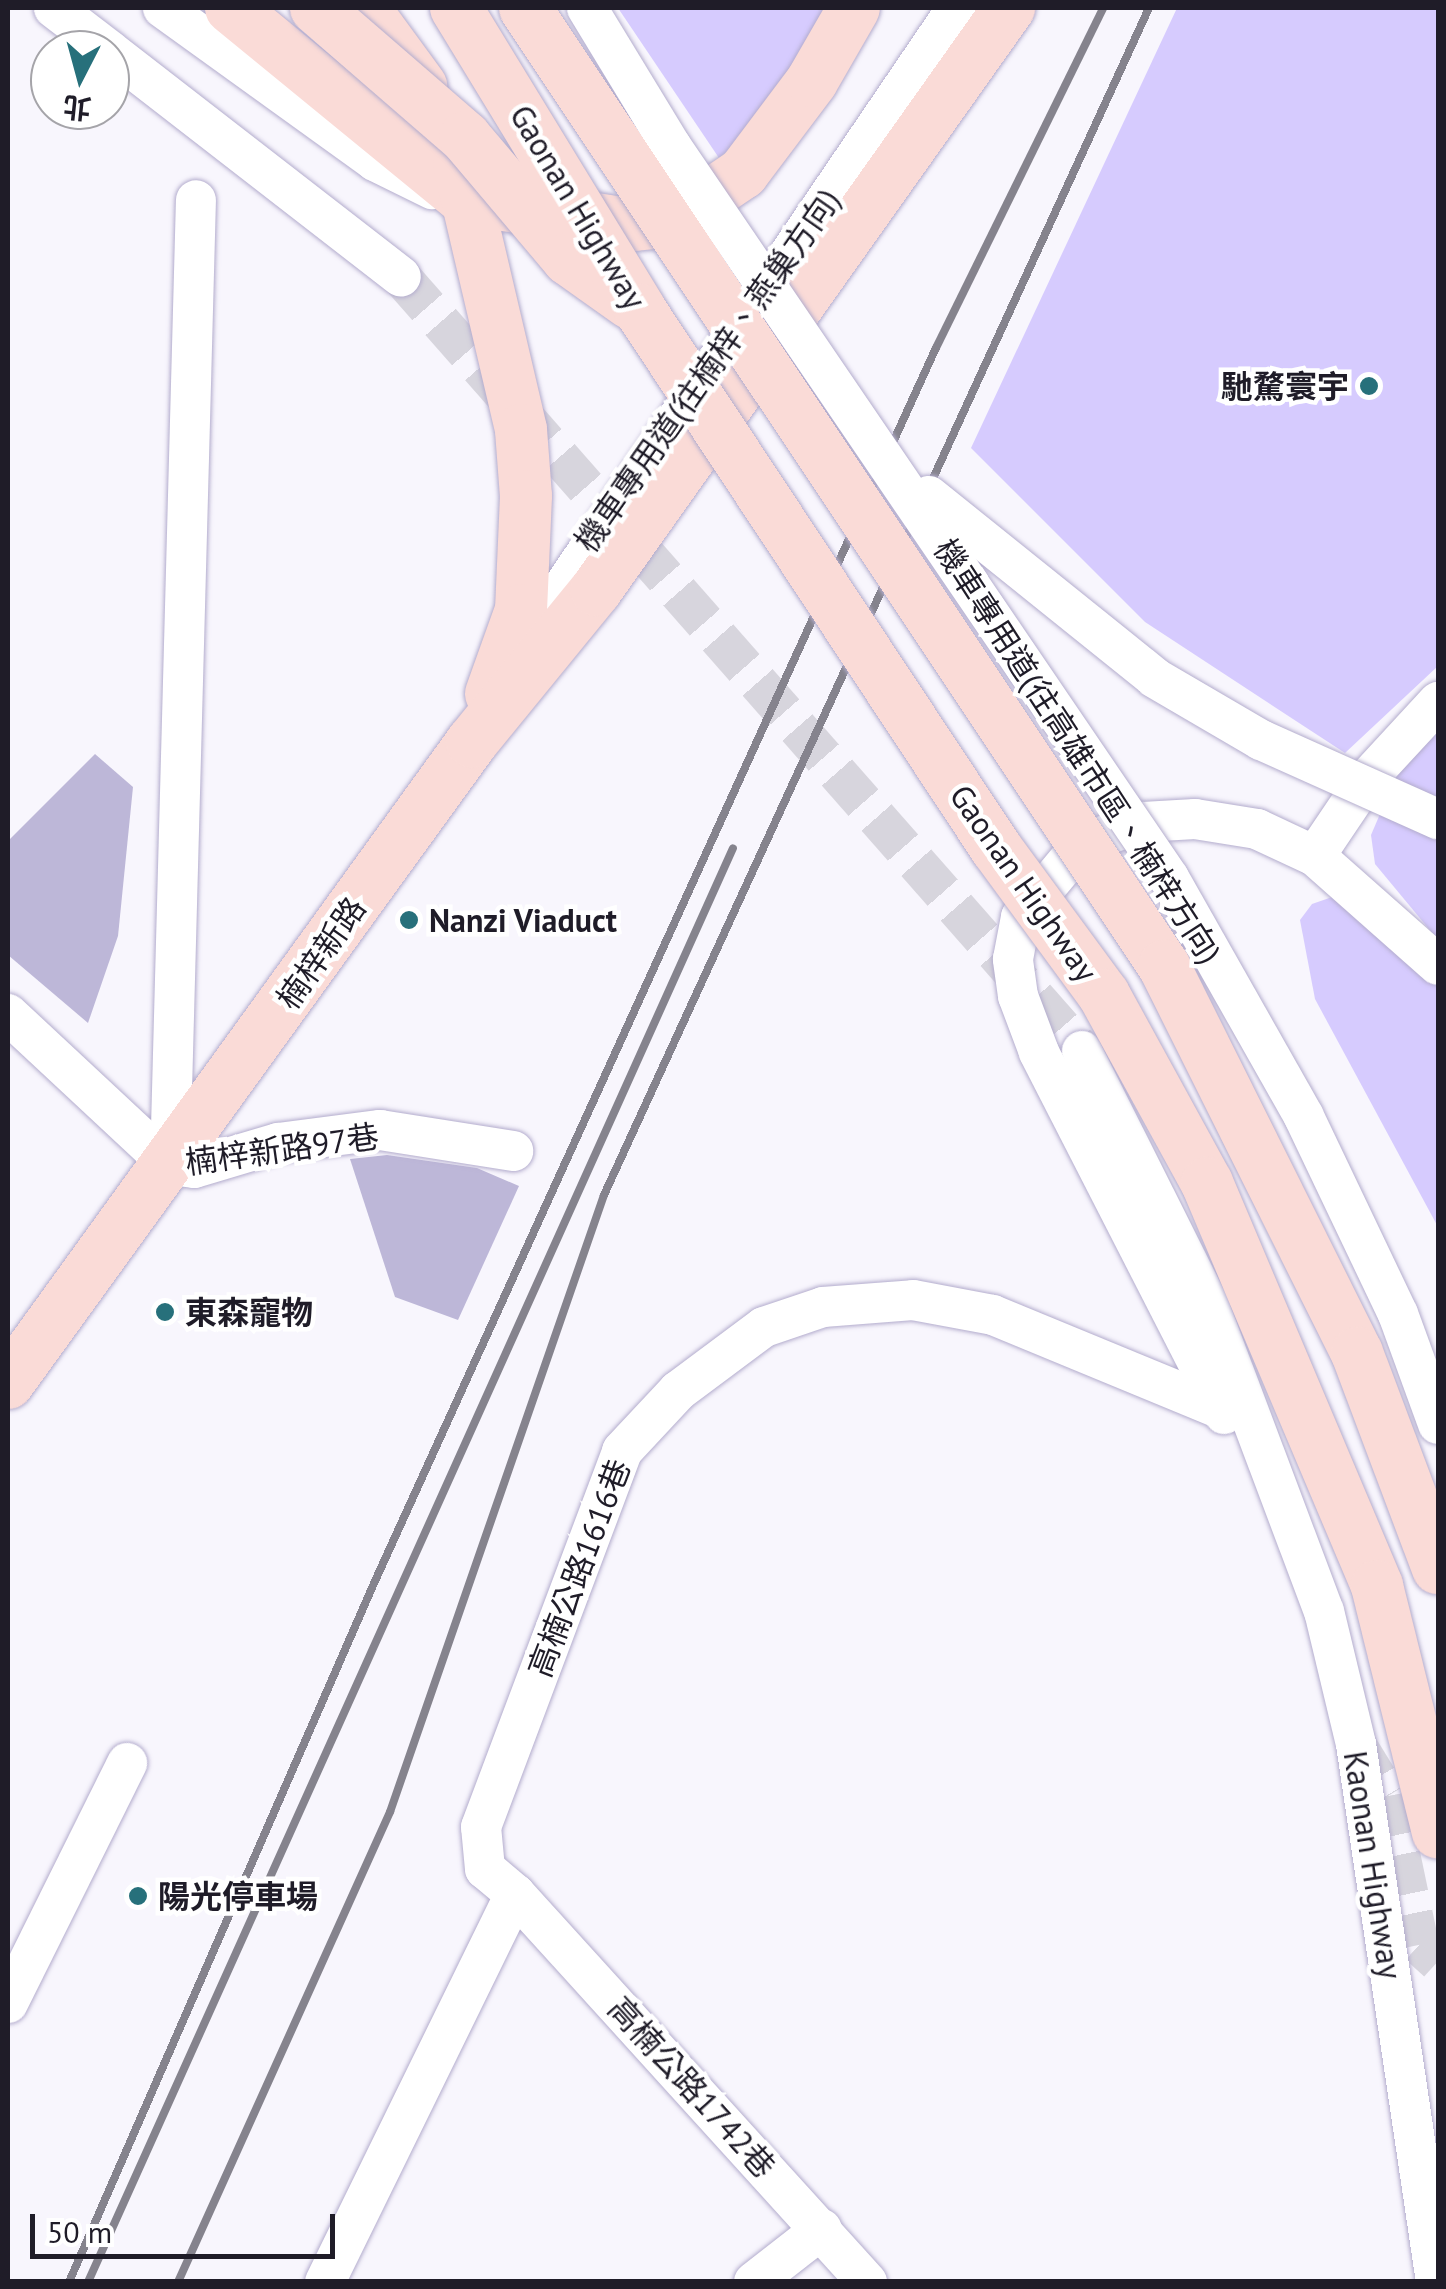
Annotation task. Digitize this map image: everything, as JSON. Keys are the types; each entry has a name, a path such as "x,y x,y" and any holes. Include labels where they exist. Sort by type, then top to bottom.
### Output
{"main road":[{"path":"232,8 464,199 601,224 672,221 744,173 812,81 854,8"},
{"path":"316,8 465,137 568,259 640,310"},
{"path":"364,8 444,123 520,430 526,496 521,610 472,742"},
{"name":"Gaonan Highway","path":"456,8 640,310 996,848 1104,995 1208,1183 1376,1586 1438,1833"},
{"name":"Gaonan Highway","path":"525,8 1164,966 1357,1353 1438,1568"},
{"path":"472,742 596,590 1009,8"},
{"name":"楠梓新路","path":"8,1382 170,1165 472,742"}],"street":[{"path":"54,8 83,30"},
{"path":"163,8 374,162 464,199"},
{"name":"機車專用道(往高雄市區、楠梓方向)","path":"587,8 671,146 889,461 1179,895 1304,1117 1398,1314 1438,1424"},
{"name":"機車專用道(往楠梓、燕巢方向)","path":"472,742 536,621 957,8"},
{"path":"130,66 401,278"},
{"path":"170,1165 196,200"},
{"name":"機車專用道(往高雄市區、楠梓方向)","path":"889,461 1039,592 1155,678 1261,740 1438,819"},
{"path":"1315,856 1367,779 1438,702"},
{"path":"1270,1457 1216,1407 1039,1052 1012,959 1033,894 1083,843 1144,822 1195,819 1256,830 1315,856 1438,965"},
{"path":"8,1014 170,1165"},
{"name":"Kaonan Highway","path":"1082,1051 1208,1304 1270,1457 1324,1611 1356,1744 1436,2282"},
{"name":"楠梓新路97巷","path":"170,1165 194,1168 278,1143 380,1130 513,1151"},
{"name":"高楠公路1616巷","path":"515,1894 485,1868 481,1827 595,1511 622,1451 710,1361 764,1327 823,1307 913,1300 994,1316 1216,1407"},
{"path":"8,2003 127,1763"},
{"path":"325,2282 515,1894"},
{"name":"高楠公路1742巷","path":"515,1894 867,2282"},
{"path":"754,2282 822,2229"}],"shaded area":[{"path":"618,8 833,8 753,129 719,158"},
{"path":"1177,8 1438,8 1438,666 1345,753 1145,622 971,448"},
{"path":"1438,727 1438,940 1375,864 1371,835 1398,772"},
{"path":"1335,896 1438,986 1438,1227 1315,999 1300,920 1312,904"}],"building":[{"path":"95,754 133,787 118,936 88,1023 8,955 8,841"},
{"path":"387,1155 477,1168 519,1186 458,1320 395,1297 350,1159"}],"tunnel":[{"path":"401,277 1082,1051"},
{"path":"1356,1744 1388,1796 1419,1945 1438,1962"}],"railway":[{"path":"69,2282 375,1581 936,348 1103,8"},
{"path":"178,2282 390,1812 604,1195 1149,8"},
{"path":"88,2282 733,848"}],"place":[{"name":"馳騖寰宇","path":"1369,386"},
{"name":"Nanzi Viaduct","path":"409,920"},
{"name":"東森寵物","path":"165,1312"},
{"name":"陽光停車場","path":"138,1896"}]}
